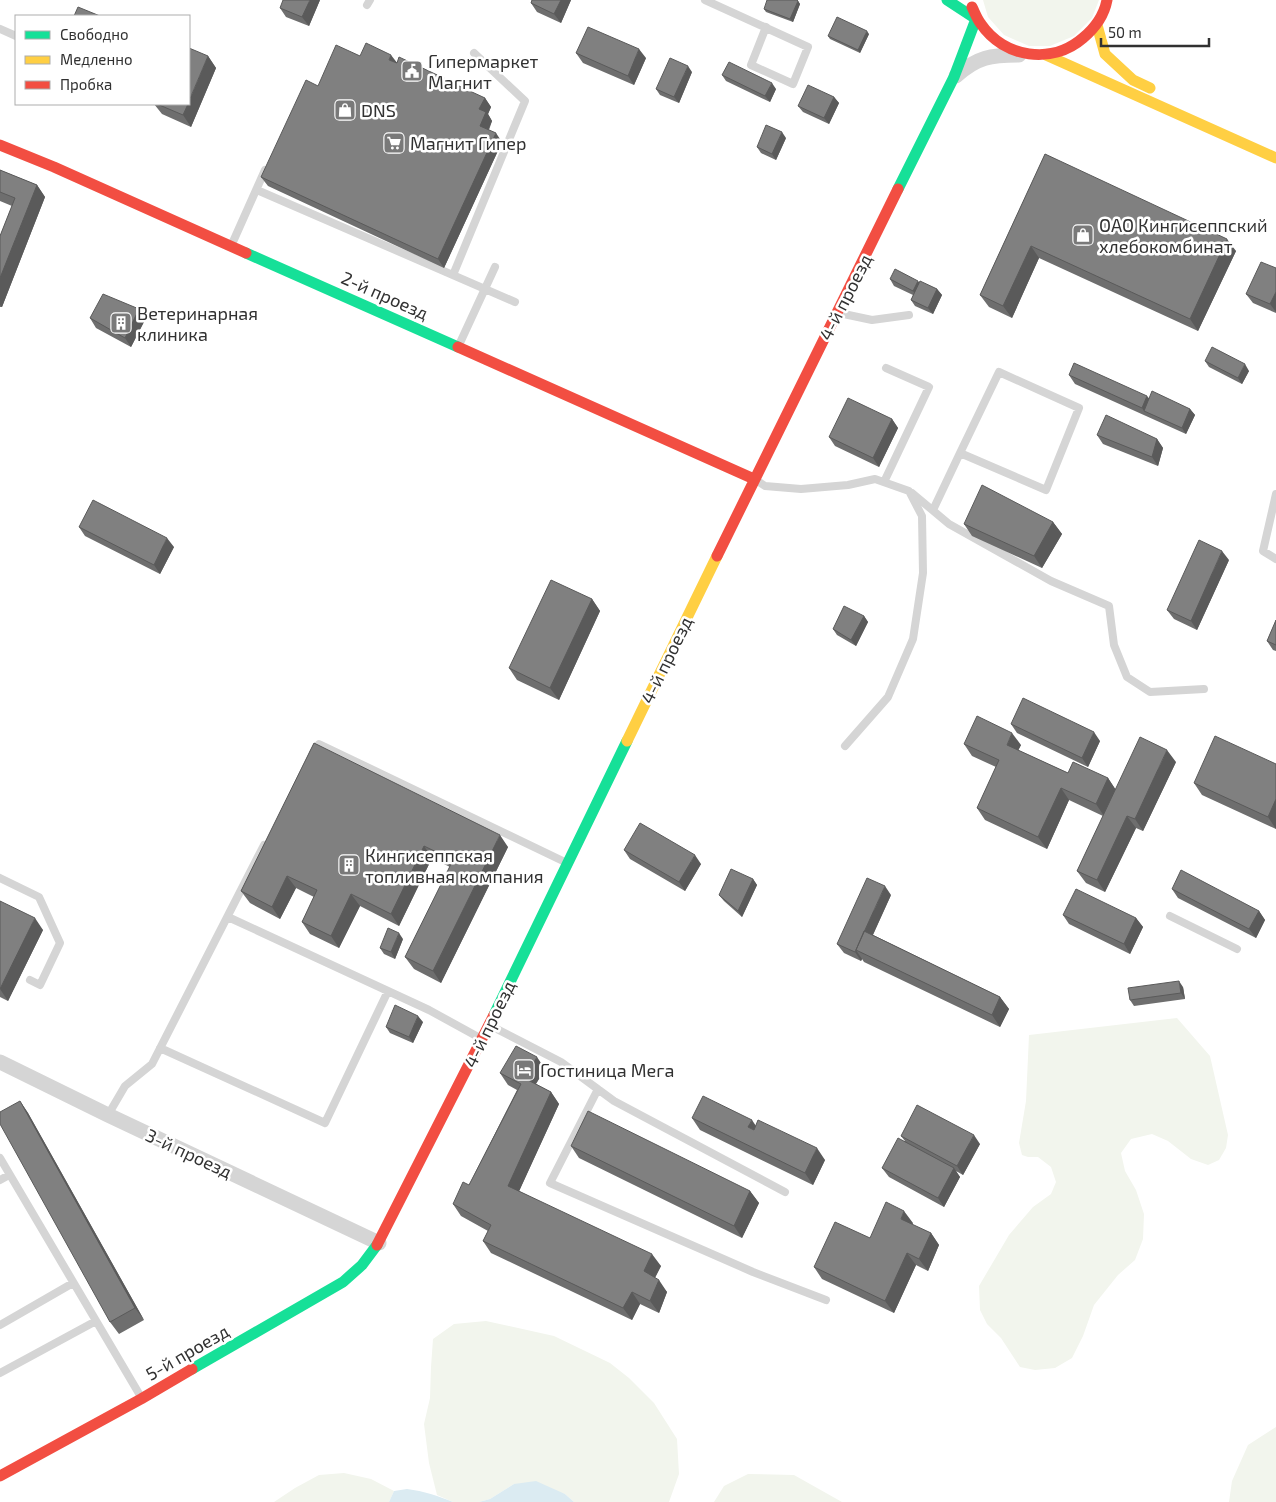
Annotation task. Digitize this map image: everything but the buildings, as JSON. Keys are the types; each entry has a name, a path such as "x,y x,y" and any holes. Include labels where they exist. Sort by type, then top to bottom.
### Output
{"street":[{"path":"947,0 976,19 990,36 1008,49 1030,55 1046,56 1149,100 1276,158"},
{"path":"969,0 976,19"},
{"path":"1046,56 1066,50 1083,40 1097,25 1107,0"},
{"name":"4-й проезд","path":"379,1243 489,1025 754,479 954,77 976,19"},
{"path":"1097,25 1104,54 1133,80 1160,92"},
{"name":"4-й проезд","path":"954,77 978,61 996,55 1030,55"},
{"name":"2-й проезд","path":"0,145 54,167 459,346 754,479"},
{"name":"3-й проезд","path":"0,1062 379,1243"},
{"name":"5-й проезд","path":"0,1476 141,1399 343,1282 362,1265 379,1243"}],"lane":[{"path":"705,0 766,27 808,47 793,84 752,65 766,27"},
{"path":"0,29 15,36"},
{"path":"453,276 525,101 474,53"},
{"path":"231,246 267,165"},
{"path":"257,190 515,302"},
{"path":"459,346 495,267"},
{"path":"837,312 872,320 909,315"},
{"path":"884,482 929,387 886,368"},
{"path":"933,510 960,453 999,372 1079,408 1046,490 960,453"},
{"path":"754,479 765,486 801,489 848,485 875,479 909,491 949,524 1051,581 1109,606 1114,645 1127,677 1150,692 1204,689"},
{"path":"844,746 888,697 913,639 923,573 922,516 909,491"},
{"path":"1276,494 1263,551 1276,559"},
{"path":"307,761 319,744 567,863"},
{"path":"108,1115 125,1086 152,1064 267,839"},
{"path":"0,878 39,898 60,943 40,986 30,980"},
{"path":"1170,916 1237,949"},
{"path":"228,917 429,1010 482,1039"},
{"path":"160,1048 325,1124 388,991"},
{"path":"489,1025 562,1062 614,1101 785,1192"},
{"path":"598,1089 550,1183 752,1272 826,1300"},
{"path":"0,1158 141,1399"},
{"path":"0,1180 9,1175"},
{"path":"0,1325 73,1283"},
{"path":"0,1373 96,1321"}],"shaded area":[{"path":"983,0 1099,0 1092,18 1074,36 1050,46 1029,46 1004,35 988,17"},
{"path":"1177,1018 1210,1056 1228,1135 1226,1148 1219,1160 1208,1165 1191,1159 1168,1141 1152,1134 1131,1139 1121,1153 1125,1171 1136,1190 1144,1214 1143,1239 1135,1260 1118,1275 1094,1305 1083,1336 1072,1358 1055,1368 1035,1370 1020,1367 1001,1338 987,1324 980,1310 979,1286 1009,1235 1033,1207 1051,1194 1056,1182 1051,1167 1038,1157 1022,1155 1019,1143 1026,1101 1029,1035"},
{"path":"486,1321 554,1336 610,1363 629,1378 654,1403 677,1439 679,1474 669,1502 574,1502 565,1494 514,1484 490,1499 479,1502 453,1502 437,1495 429,1463 424,1424 430,1398 433,1339 454,1324"},
{"path":"1276,1427 1276,1502 1229,1502 1232,1481 1248,1445"},
{"path":"344,1473 371,1479 394,1491 389,1502 274,1502 319,1475"},
{"path":"748,1474 794,1475 842,1502 714,1502 724,1486"},
{"path":"536,1481 565,1494 574,1502 479,1502 490,1499 514,1484"},
{"path":"407,1489 431,1494 453,1502 389,1502 394,1491"}],"traffic: fast":[{"path":"898,189 954,77 976,19 947,0"},
{"path":"246,253 458,347"},
{"path":"494,1015 627,741"},
{"path":"192,1369 343,1282 362,1265 377,1245"}],"traffic: slow":[{"path":"1097,25 1105,54 1133,80 1150,88"},
{"path":"1046,55 1276,158"},
{"path":"627,741 717,556"}],"traffic: jam":[{"path":"972,7 981,24 1002,44 1029,54 1043,54 1071,47 1083,38 1098,21 1104,11 1107,0"},
{"path":"0,145 54,167 246,253"},
{"path":"717,556 898,189"},
{"path":"458,347 754,479"},
{"path":"377,1245 494,1015"},
{"path":"0,1476 192,1369"}],"place":[{"name":"Гипермаркет Магнит","path":"412,71"},
{"name":"DNS","path":"345,110"},
{"name":"Магнит Гипер","path":"394,143"},
{"name":"ОАО Кингисеппский хлебокомбинат","path":"1083,235"},
{"name":"Ветеринарная клиника","path":"121,323"},
{"name":"Кингисеппская топливная компания","path":"349,865"},
{"name":"Гостиница Мега","path":"524,1070"}]}
